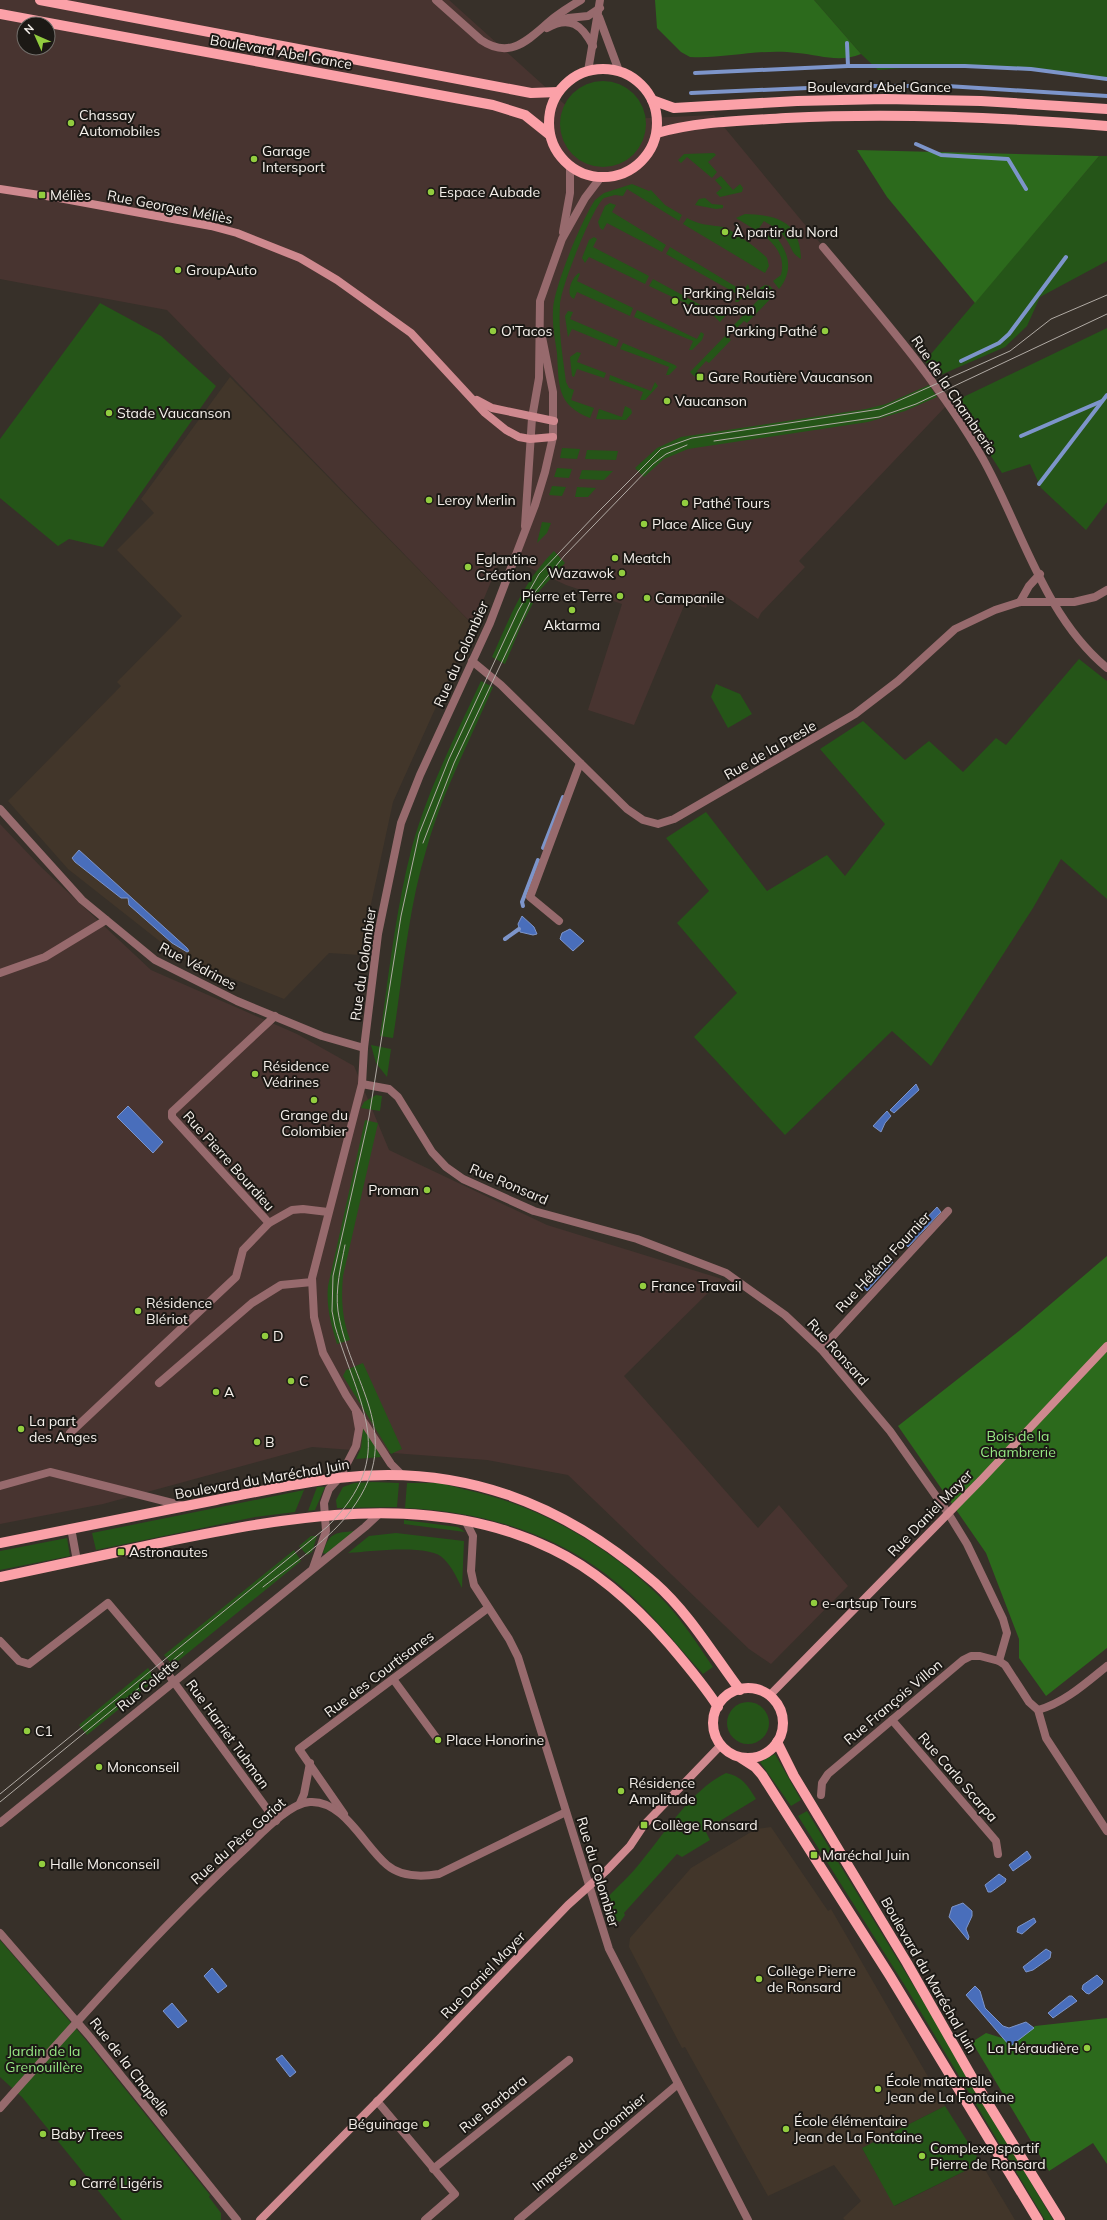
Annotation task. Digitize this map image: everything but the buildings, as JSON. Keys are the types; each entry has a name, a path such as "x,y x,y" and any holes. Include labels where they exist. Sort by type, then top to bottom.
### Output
{"main road":[{"name":"Boulevard Abel Gance","path":"40,0 531,93 558,92"},
{"name":"Boulevard Abel Gance","path":"0,14 493,105 525,115 550,135"},
{"path":"604,69 619,71 639,82 652,100 657,116 657,133 650,152 636,167 613,177 587,176 570,167 557,152 550,135 550,112 558,92 572,79 588,71 604,69"},
{"name":"Boulevard Abel Gance","path":"652,100 674,108 810,100 885,99 981,101 1107,109"},
{"name":"Boulevard Abel Gance","path":"657,133 700,124 885,115 980,118 1107,126"},
{"name":"Rue Georges Méliès","path":"0,189 59,198 211,226 237,233 300,258 357,294 411,333 473,398 485,413 506,430 519,437 530,439 553,437"},
{"name":"Rue Georges Méliès","path":"473,398 492,408 532,418 554,421"},
{"name":"Rue Daniel Mayer","path":"769,1696 948,1513 1107,1346"},
{"name":"Boulevard du Maréchal Juin","path":"0,1543 185,1506 340,1478 401,1474 457,1481 494,1490 546,1508 597,1537 666,1594 691,1622 740,1690"},
{"path":"0,1577 250,1525 326,1516 380,1513 403,1513 465,1520 509,1532 551,1548 601,1579 653,1626 699,1681 718,1707"},
{"path":"741,1758 761,1756 778,1742 783,1723 777,1703 769,1696 750,1689 740,1690 731,1694 718,1707 714,1727 721,1745 730,1753 755,1767 762,1774 890,1976 1038,2220"},
{"name":"Boulevard du Maréchal Juin","path":"778,1742 794,1776 908,1964 973,2079 1060,2220"},
{"name":"Rue Daniel Mayer","path":"260,2220 589,1886 617,1860 630,1846 644,1825 721,1745"}],"street":[{"path":"436,0 481,40 494,47 502,48 523,44 556,23 568,18 588,16 600,8"},
{"path":"537,34 555,17 581,0"},
{"path":"588,71 600,8"},
{"path":"600,8 619,71"},
{"path":"556,23 575,24 584,31 593,46"},
{"name":"Rue du Colombier","path":"525,532 530,439 539,378 541,332 540,301 562,238 570,193 570,167"},
{"name":"Rue du Colombier","path":"562,238 585,198 601,177"},
{"name":"Rue de la Chambrerie","path":"823,247 922,365 982,458 1006,501 1054,602 1072,632 1107,668"},
{"name":"Rue du Colombier","path":"401,1474 391,1464 355,1409 323,1353 314,1317 312,1282 328,1212 362,1084 364,1048 378,934 401,823 420,775 490,623 535,505 553,437 553,392 541,332"},
{"path":"1020,602 1040,574"},
{"name":"Rue de la Presle","path":"472,661 501,685 627,809 643,820 658,824 674,819 855,714 898,681 954,629 995,610 1020,602 1067,603 1082,601 1107,590"},
{"path":"559,921 530,897 580,763"},
{"name":"Rue Védrines","path":"0,809 63,881 106,920 155,960 237,1001 322,1036 364,1048"},
{"path":"0,973 45,957 106,920"},
{"name":"Rue Pierre Bourdieu","path":"268,1223 172,1117 172,1112 274,1016"},
{"name":"Rue Ronsard","path":"362,1084 389,1089 398,1097 432,1152 446,1167 463,1179 534,1211 637,1239 726,1272 786,1315 821,1349 890,1431 948,1513 967,1544 1003,1620 1006,1633 999,1661"},
{"name":"Rue Pierre Bourdieu","path":"70,1432 236,1277 243,1250 268,1223 292,1210 303,1209 328,1212"},
{"name":"Rue Héléna Fournier","path":"821,1349 948,1212"},
{"path":"159,1383 252,1303 281,1285 312,1282"},
{"name":"Rue du Colombier","path":"326,1516 324,1503 329,1489 340,1478 356,1446 359,1428 355,1409"},
{"path":"0,1486 50,1472 185,1506"},
{"name":"Rue Colette","path":"0,1823 173,1681 365,1527 380,1513"},
{"path":"313,1568 326,1531 326,1516"},
{"name":"Rue du Colombier","path":"465,1520 473,1536 470,1571 474,1585 509,1639 518,1657 608,1949 748,2220"},
{"path":"70,1528 77,1561"},
{"name":"Rue Harriet Tubman","path":"0,1641 19,1661 29,1664 108,1603 173,1681 276,1821"},
{"name":"Rue des Courtisanes","path":"348,1820 299,1749 488,1608"},
{"name":"Rue François Villon","path":"821,1795 822,1783 828,1774 970,1656 999,1661"},
{"path":"999,1661 1005,1664 1029,1702 1038,1710 1046,1738 1107,1831"},
{"path":"1038,1710 1048,1707 1073,1692 1107,1666"},
{"path":"393,1679 438,1740"},
{"name":"Rue Carlo Scarpa","path":"892,1720 996,1841 998,1854"},
{"path":"300,1803 304,1794 310,1763"},
{"name":"Rue du Père Goriot","path":"0,2108 77,2021 205,1886 276,1821 300,1803 319,1802 331,1807 348,1820 387,1865 404,1874 422,1876 439,1874 566,1812"},
{"name":"Rue de la Chapelle","path":"0,1933 77,2021 237,2220"},
{"name":"Rue Barbara","path":"433,2169 569,2060"},
{"name":"Impasse du Colombier","path":"518,2220 678,2084"},
{"path":"376,2101 455,2194 426,2220"}],"shaded area":[{"path":"0,0 449,0 583,121 714,115 918,361 947,405 799,561 805,567 761,613 758,619 718,591 712,592 706,608 686,601 634,725 588,710 622,604 566,585 502,555 473,625 167,310 0,279"},
{"path":"230,377 473,625 393,802 360,955 329,953 284,999 181,958 68,869 8,801 121,686 117,682 182,616 117,550 154,513 141,499"},
{"path":"0,824 41,867 151,970 297,1034 354,1066 389,1150 547,1225 722,1279 624,1376 758,1528 779,1505 848,1586 771,1664 749,1649 568,1475 487,1460 312,1447 103,1504 0,1524"},
{"name":"Collège Pierre de Ronsard","path":"771,1827 828,1911 831,1909 945,2106 862,2148 895,2206 981,2163 1015,2220 845,2220 843,2218 861,2201 834,2165 768,2196 685,2047 682,2048 629,1947 630,1938 691,1868 756,1829"}],"green space":[{"path":"655,0 814,0 861,54 845,58 829,58 784,52 717,57 690,57 681,52 657,28"},
{"path":"814,0 1107,0 1107,81 1050,73 992,68 935,67 878,70 861,54"},
{"path":"595,81 611,81 620,84 634,93 643,107 646,116 646,132 643,141 634,155 620,164 611,167 595,167 579,160 572,155 567,148 560,132 560,116 567,100 572,93 579,88"},
{"path":"857,150 1099,156 975,303 887,197"},
{"path":"714,153 716,155 708,162 717,172 712,178 687,157 681,163 678,160 684,154"},
{"path":"1099,156 1107,156 1107,261 1040,297 1027,326 1005,347 936,377 925,361"},
{"path":"721,176 733,190 740,184 743,188 742,192 720,197 716,193 722,188 715,180"},
{"path":"632,184 649,191 651,190 665,205 682,215 679,221 627,189 623,196 615,195 604,198 592,216 585,231 561,296 560,324 566,382 569,388 574,390 571,400 594,408 590,418 571,407 565,400 559,384 557,353 553,327 554,301 569,254 589,209 595,200 604,193"},
{"path":"705,198 712,204 723,205 723,208 716,209 695,205 699,199"},
{"path":"610,203 616,205 612,212 666,245 662,252 607,223 603,230 600,228 598,222 605,206"},
{"path":"745,214 768,216 785,223 792,229 796,236 800,246 801,259 793,252 784,236 764,221 757,231 736,218"},
{"path":"687,218 700,223 723,227 746,241 767,258 769,266 765,273 683,224"},
{"path":"771,231 781,244 787,258 787,273 779,289 773,281 781,275 782,264 780,254 767,238"},
{"path":"594,237 597,239 593,247 649,276 645,284 589,257 585,263 582,258 589,240"},
{"path":"670,247 743,291 748,284 750,290 738,302 735,302 737,294 666,254"},
{"path":"579,273 580,274 577,281 633,308 630,316 577,292 574,299 571,297 571,284 576,275"},
{"path":"653,279 719,315 724,308 728,310 728,313 720,322 715,317 649,286"},
{"path":"765,285 770,286 776,293 747,323 744,321 732,333 730,329 760,298 762,293 760,288"},
{"name":"Stade Vaucanson","path":"100,303 161,336 216,386 103,547 69,539 58,546 0,498 0,439"},
{"path":"637,310 697,339 701,332 704,334 702,340 692,350 689,350 693,341 634,317"},
{"path":"568,311 573,312 570,319 619,340 616,347 572,329 568,337 565,316"},
{"path":"1107,328 1107,502 1086,530 1041,488 1030,464 1002,473 955,401"},
{"path":"726,335 731,340 709,363 706,361 697,371 699,373 695,377 690,372"},
{"path":"623,343 677,367 669,375 666,375 669,367 620,349"},
{"path":"577,352 581,353 577,362 606,373 604,378 577,369 574,377 572,376 570,357"},
{"path":"610,375 651,391 655,382 658,386 645,400 640,400 643,392 609,380"},
{"path":"929,385 937,397 905,411 868,422 688,449 664,459 644,477 635,468 657,448 681,437 866,409 886,404"},
{"path":"625,406 631,409 632,413 626,420 596,419 599,409 622,417"},
{"path":"562,448 580,449 577,459 560,458"},
{"path":"587,450 618,451 616,460 585,459"},
{"path":"557,468 572,469 569,478 554,477"},
{"path":"582,470 613,471 604,480 579,479"},
{"path":"552,486 566,487 562,496 549,495"},
{"path":"577,487 596,488 588,497 575,497"},
{"path":"542,522 551,523 547,533 537,543"},
{"path":"554,551 565,563 540,590 521,626 505,664 492,657 518,601 534,575"},
{"path":"1079,659 1107,681 1107,899 1061,859 1033,908 931,1066 892,1031 785,1135 694,1037 737,993 677,923 709,891 666,838 706,812 767,891 827,855 845,876 885,824 820,749 863,721 905,760 929,741 963,772 996,738 1006,745"},
{"path":"481,681 493,687 457,766 433,826 420,870 415,894 393,1038 380,1036 397,917 412,847 434,783"},
{"path":"716,684 740,694 752,714 728,728 711,697"},
{"path":"371,1045 391,1049 387,1077 376,1063"},
{"path":"376,1095 382,1096 380,1111 361,1108 364,1102"},
{"path":"365,1120 378,1123 343,1276 343,1308 345,1324 350,1340 337,1344 330,1315 328,1286"},
{"name":"Bois de la Chambrerie","path":"1107,1256 1107,1648 1046,1696 1019,1658 1019,1639 986,1553 898,1426 1019,1331"},
{"path":"363,1363 402,1449 391,1454 343,1376 346,1370"},
{"path":"363,1427 381,1457 356,1459 361,1448"},
{"path":"354,1483 399,1483 397,1507 337,1508 336,1500 343,1487"},
{"path":"407,1483 438,1483 495,1497 522,1507 575,1532 600,1548 646,1583 666,1603 685,1626 713,1667 703,1674 657,1622 633,1598 607,1575 585,1560 561,1546 512,1526 459,1514 405,1508"},
{"path":"317,1487 325,1487 315,1510 308,1511"},
{"path":"304,1490 295,1512 255,1517 96,1550 92,1533"},
{"path":"404,1520 458,1527 465,1532 404,1524"},
{"path":"355,1531 326,1554 323,1553 330,1537 342,1532"},
{"path":"396,1533 464,1541 462,1588 444,1559 437,1554 413,1550 383,1550 348,1553 369,1536"},
{"path":"311,1536 317,1536 312,1552 307,1555 299,1546"},
{"path":"67,1538 70,1556 0,1570 0,1551"},
{"path":"294,1550 301,1561 173,1665 164,1655"},
{"path":"148,1668 156,1679 87,1735 79,1725"},
{"path":"744,1702 752,1702 760,1705 766,1711 769,1723 766,1735 760,1741 752,1744 744,1744 736,1741 730,1735 727,1727 727,1719 730,1711 736,1705"},
{"path":"775,1754 801,1800 791,1806 760,1762"},
{"path":"726,1773 732,1774 740,1779 756,1799 705,1830 710,1840 682,1857 677,1854 624,1913 625,1915 620,1922 612,1918 606,1899 636,1868 690,1801 701,1790"},
{"path":"807,1811 948,2042 1053,2220 1045,2220 907,1989 798,1816"},
{"name":"Jardin de la Grenouillère","path":"0,1940 85,2039 210,2195 209,2197 221,2213 221,2220 122,2220 22,2097 0,2077"},
{"path":"1107,2018 1107,2164 1093,2143 1049,2171 972,2042 986,2033 1015,2042 1035,2026"},
{"name":"Complexe sportif Pierre de Ronsard","path":"945,2106 981,2163 894,2206 862,2148"}],"water":[{"path":"79,850 189,951 187,952 172,943 129,905 128,898 121,898 75,862 72,858"},
{"path":"522,916 534,927 537,934 533,935 520,932 518,924"},
{"path":"570,929 584,941 573,951 560,939 562,933"},
{"path":"916,1084 919,1090 894,1113 890,1110"},
{"path":"128,1106 163,1142 153,1153 117,1117"},
{"path":"887,1111 891,1116 885,1123 881,1132 873,1126"},
{"path":"937,1207 941,1212 908,1247 904,1242"},
{"path":"890,1259 893,1262 867,1291 864,1287"},
{"path":"1027,1851 1031,1857 1030,1859 1013,1871 1009,1865"},
{"path":"999,1874 1006,1879 1005,1882 991,1892 988,1892 985,1885"},
{"path":"963,1903 972,1911 972,1916 966,1929 969,1937 968,1940 949,1917 952,1907"},
{"path":"1034,1918 1036,1922 1022,1934 1017,1932 1018,1927"},
{"path":"1046,1949 1051,1952 1050,1958 1033,1970 1026,1972 1023,1967"},
{"path":"212,1968 227,1986 218,1993 204,1976"},
{"path":"1097,1975 1103,1981 1102,1984 1089,1994 1086,1993 1082,1989 1083,1985"},
{"path":"975,1986 980,1991 985,2008 1003,2026 1009,2028 1026,2022 1034,2028 1012,2045 1009,2045 966,1995"},
{"path":"1069,1996 1072,1996 1077,2001 1053,2018 1048,2013"},
{"path":"172,2003 187,2021 178,2028 163,2011"},
{"path":"282,2055 296,2072 290,2077 276,2059"}],"waterway":[{"path":"847,43 848,66"},
{"path":"695,73 848,66 965,66 1031,69 1107,79"},
{"path":"691,93 854,86 947,86 1107,96"},
{"path":"916,144 941,155 1008,159 1026,189"},
{"path":"961,361 999,343 1009,334 1066,257"},
{"path":"1039,484 1107,395"},
{"path":"1021,436 1102,401"},
{"path":"543,848 563,797"},
{"path":"523,906 522,902 538,860"},
{"path":"505,939 519,929"}],"tram line":[{"path":"0,1794 327,1527 349,1501 362,1477 368,1453 367,1430 362,1406 335,1326 332,1311 333,1276 369,1117 401,916 419,834 449,759 518,611 539,574 661,449 692,438 880,409 1010,351 1051,319 1107,295"},
{"path":"714,441 879,417 916,404 1107,314"},
{"path":"423,843 454,763 535,592 564,556 653,464 666,454 687,445"},
{"path":"263,1587 310,1551 344,1520 368,1482 375,1457 375,1432 370,1409 344,1337 338,1311 338,1286 345,1245"},
{"path":"0,1802 183,1652"}],"place":[{"name":"Chassay Automobiles","path":"71,123"},
{"name":"Garage Intersport","path":"254,159"},
{"name":"Espace Aubade","path":"431,192"},
{"name":"Méliès","path":"42,195"},
{"name":"À partir du Nord","path":"725,232"},
{"name":"GroupAuto","path":"178,270"},
{"name":"Parking Relais Vaucanson","path":"675,301"},
{"name":"O'Tacos","path":"493,331"},
{"name":"Parking Pathé","path":"825,331"},
{"name":"Gare Routière Vaucanson","path":"700,377"},
{"name":"Vaucanson","path":"667,401"},
{"name":"Stade Vaucanson","path":"109,413"},
{"name":"Leroy Merlin","path":"429,500"},
{"name":"Pathé Tours","path":"685,503"},
{"name":"Place Alice Guy","path":"644,524"},
{"name":"Meatch","path":"615,558"},
{"name":"Eglantine Création","path":"468,567"},
{"name":"Wazawok","path":"622,573"},
{"name":"Pierre et Terre","path":"620,596"},
{"name":"Campanile","path":"647,598"},
{"name":"Aktarma","path":"572,610"},
{"name":"Résidence Védrines","path":"255,1074"},
{"name":"Grange du Colombier","path":"314,1100"},
{"name":"Proman","path":"427,1190"},
{"name":"France Travail","path":"643,1286"},
{"name":"Résidence Blériot","path":"138,1311"},
{"name":"D","path":"265,1336"},
{"name":"C","path":"291,1381"},
{"name":"A","path":"216,1392"},
{"name":"La part des Anges","path":"21,1429"},
{"name":"B","path":"257,1442"},
{"name":"Astronautes","path":"121,1552"},
{"name":"e-artsup Tours","path":"814,1603"},
{"name":"C1","path":"27,1731"},
{"name":"Place Honorine","path":"438,1740"},
{"name":"Monconseil","path":"99,1767"},
{"name":"Résidence Amplitude","path":"621,1791"},
{"name":"Collège Ronsard","path":"644,1825"},
{"name":"Maréchal Juin","path":"814,1855"},
{"name":"Halle Monconseil","path":"42,1864"},
{"name":"Collège Pierre de Ronsard","path":"759,1979"},
{"name":"La Héraudière","path":"1087,2048"},
{"name":"École maternelle Jean de La Fontaine","path":"878,2089"},
{"name":"Béguinage","path":"426,2124"},
{"name":"École élémentaire Jean de La Fontaine","path":"786,2129"},
{"name":"Baby Trees","path":"43,2134"},
{"name":"Complexe sportif Pierre de Ronsard","path":"922,2156"},
{"name":"Carré Ligéris","path":"73,2183"}]}
